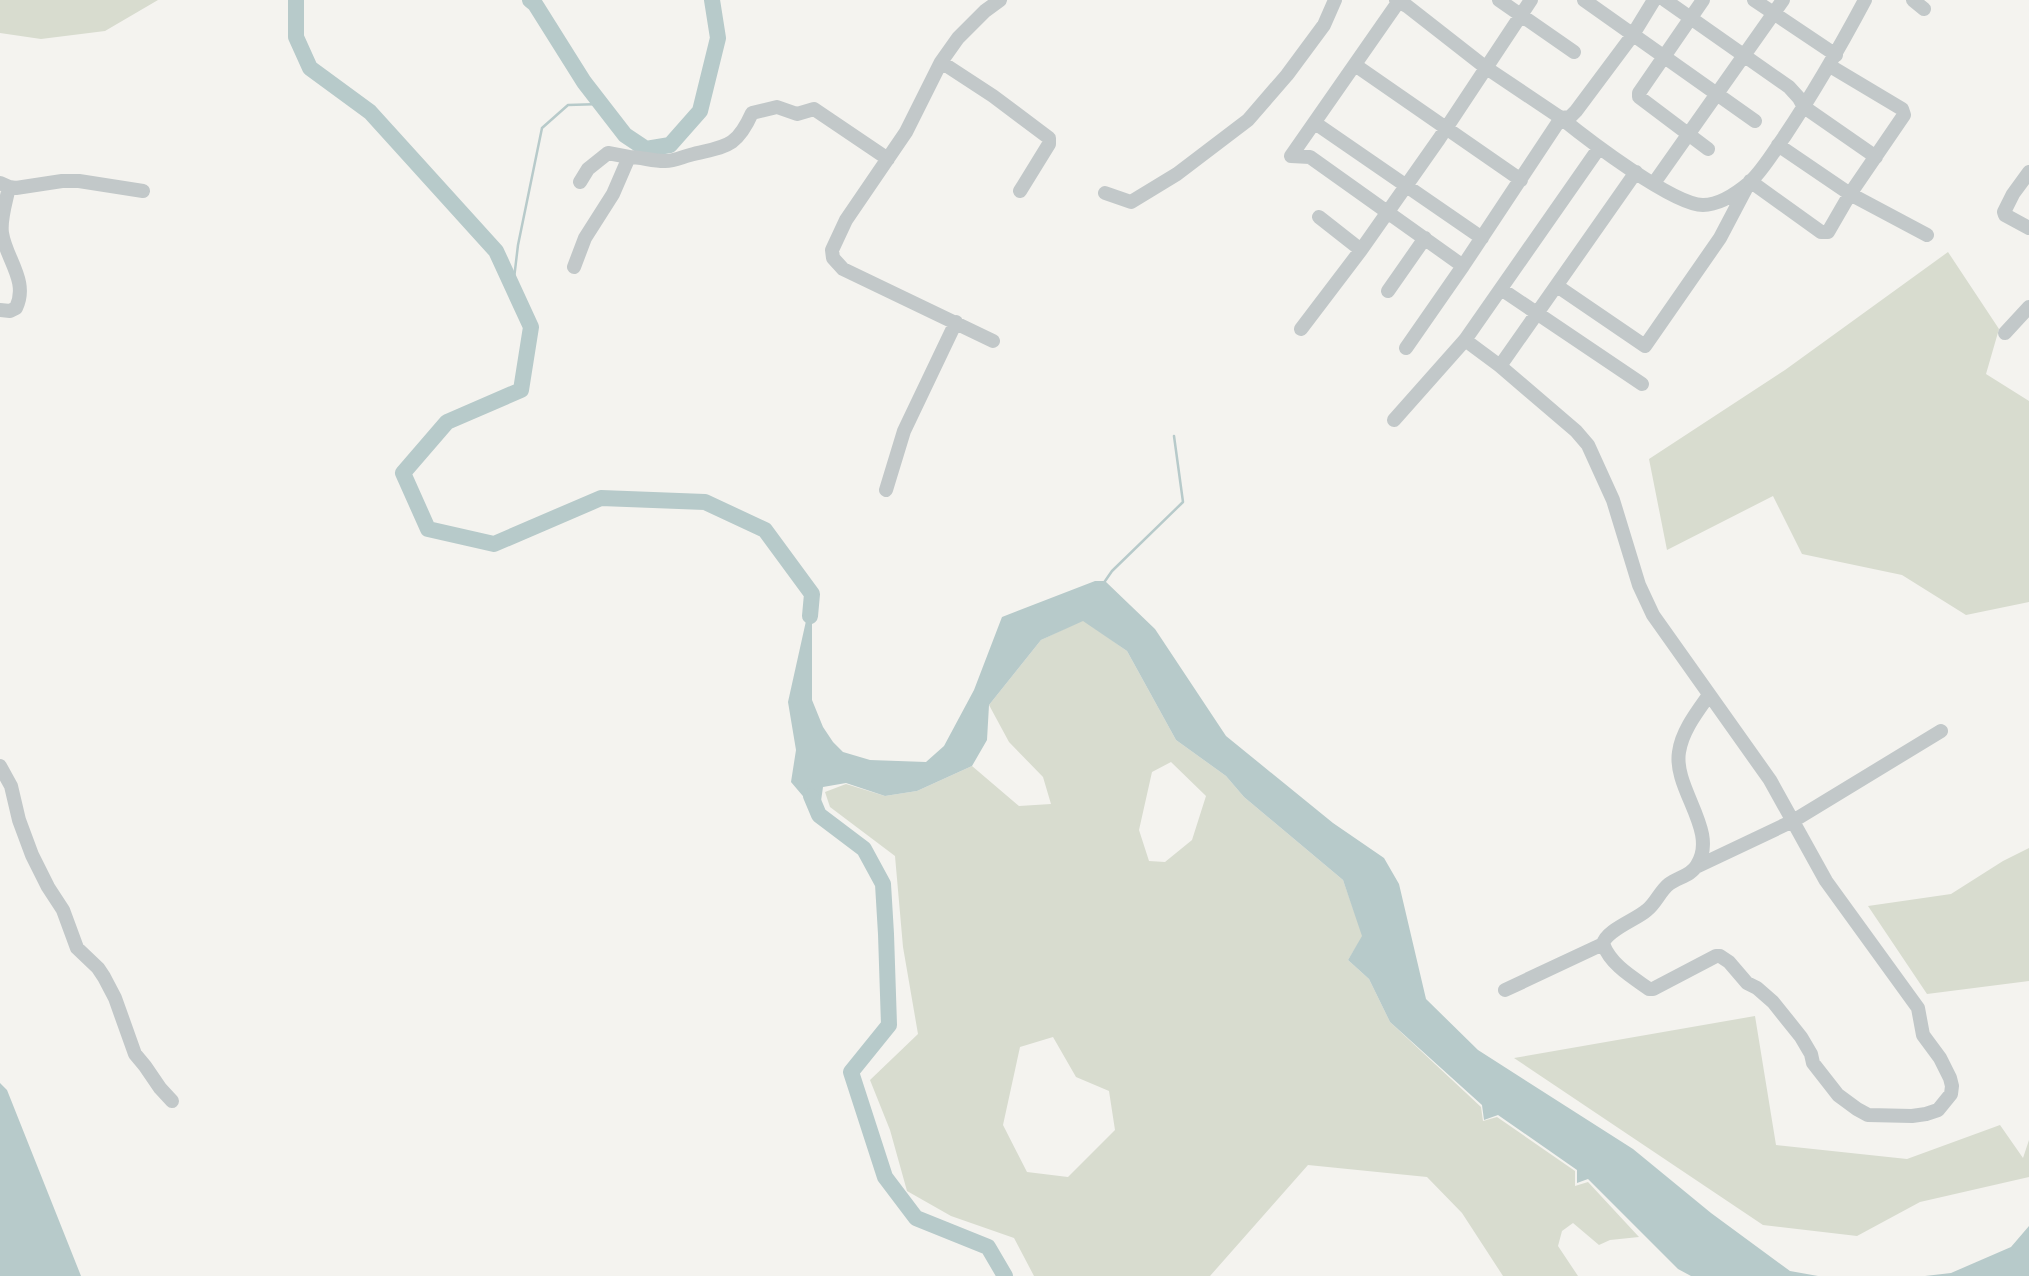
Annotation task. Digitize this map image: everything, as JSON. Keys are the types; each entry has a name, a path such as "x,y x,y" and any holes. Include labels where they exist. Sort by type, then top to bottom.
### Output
{"street":[{"path":"993,341 843,269 833,258 832,250 846,220 906,132 941,62 958,38 984,11 1000,0"},
{"path":"1105,193 1131,202 1177,174 1248,120 1287,75 1324,25 1335,0"},
{"path":"1499,0 1574,52"},
{"path":"1301,329 1388,212 1531,0"},
{"path":"1584,0 1754,121"},
{"path":"1561,118 1570,117 1576,111 1632,36 1654,0"},
{"path":"1666,0 1789,87 1799,98 1804,108 1876,157"},
{"path":"1703,0 1639,93 1639,97 1708,149"},
{"path":"1750,182 1824,233 1828,232 1850,194 1904,115 1902,109 1833,61 1774,13 1754,0"},
{"path":"1654,183 1783,0"},
{"path":"1557,286 1646,346 1720,238 1750,182 1804,108 1833,61 1865,0"},
{"path":"1463,266 1310,157 1291,156 1403,2 1485,67 1561,118 1599,148 1685,201 1702,205 1727,198 1750,182"},
{"path":"941,62 993,96 1049,138 1049,144 1020,190"},
{"path":"1356,65 1521,180"},
{"path":"580,182 588,169 608,153 665,162 726,147 738,138 746,127 752,113 777,107 797,114 814,109 888,159"},
{"path":"1406,348 1482,238 1561,118"},
{"path":"1315,123 1482,238"},
{"path":"1778,145 1850,194 1927,235"},
{"path":"1394,420 1465,340 1599,148"},
{"path":"574,267 585,238 613,194 629,157"},
{"path":"1500,366 1636,172"},
{"path":"2029,172 2004,212 2010,219 2029,228"},
{"path":"0,310 10,311 16,308 20,291 15,264 2,231 4,185 27,187 62,181 79,181 143,191"},
{"path":"1319,217 1361,250"},
{"path":"1388,292 1425,238"},
{"path":"1501,289 1642,384"},
{"path":"2005,333 2029,307"},
{"path":"886,490 904,430 956,322"},
{"path":"1465,340 1500,366 1576,431 1588,445 1613,500 1638,585 1653,615 1770,780 1826,880 1918,1008 1923,1035 1940,1058 1952,1086 1951,1094 1938,1110 1912,1116 1868,1115 1838,1095 1813,1064 1811,1054 1801,1037 1777,1007 1757,988 1747,983 1729,962 1720,956 1716,956 1653,989 1649,989 1619,967 1606,954 1603,944"},
{"path":"1696,867 1704,845 1694,810 1680,775 1678,752 1695,715 1709,695"},
{"path":"1505,990 1603,944 1607,936 1647,910 1668,884 1683,877 1696,867 1793,821 1941,731"},
{"path":"0,766 11,786 19,820 32,855 48,887 63,910 77,948 98,968 104,977 115,998 135,1054 172,1101"}],"shaded area":[{"path":"0,0 158,0 105,31 41,39 0,33"},
{"path":"1948,252 1999,329 1986,374 2029,401 2029,602 1966,615 1902,575 1802,554 1773,496 1667,550 1649,459 1785,370"},
{"path":"1095,581 1105,581 1155,629 1226,736 1333,823 1384,858 1399,884 1426,999 1478,1050 1633,1149 1711,1213 1790,1271 1818,1276 1691,1276 1678,1269 1588,1179 1577,1183 1577,1170 1498,1115 1484,1120 1482,1105 1390,1022 1369,979 1348,960 1362,936 1343,880 1244,797 1226,776 1176,740 1127,651 1083,621 1041,640 989,705 987,740 972,766 917,791 885,796 846,783 823,787 819,815 791,782 796,750 788,702 812,594 812,700 823,727 833,742 843,752 870,760 926,762 944,746 974,690 1002,617"},
{"path":"1083,620 1127,651 1176,740 1226,776 1244,797 1343,880 1363,936 1348,960 1369,979 1390,1022 1481,1107 1483,1121 1497,1117 1575,1171 1575,1186 1588,1182 1639,1237 1610,1240 1599,1245 1573,1223 1562,1231 1558,1246 1578,1276 1503,1276 1462,1213 1427,1177 1308,1165 1210,1276 1034,1276 1014,1238 951,1216 907,1191 890,1130 870,1080 918,1034 903,947 895,856 830,807 825,792 846,784 885,796 917,791 972,766 1019,806 1051,804 1043,777 1009,742 989,705 1041,640","holes":["1171,762 1206,796 1192,840 1165,862 1149,861 1139,830 1152,772","1053,1037 1076,1077 1109,1091 1115,1130 1068,1177 1027,1172 1003,1125 1020,1047"]},
{"path":"2029,848 2029,981 1927,994 1868,906 1951,894 2003,861"},
{"path":"1755,1016 1776,1145 1907,1159 2000,1125 2023,1158 2029,1140 2029,1177 1920,1202 1857,1236 1763,1225 1514,1058"},
{"path":"0,1083 7,1090 81,1276 0,1276"},
{"path":"2029,1226 2029,1276 1925,1276 1951,1273 2011,1247"}],"waterway":[{"path":"296,0 296,37 310,68 370,112 496,251 531,327 521,390 447,422 403,473 428,529 494,544 601,498 705,502 765,530 812,594 810,616"},
{"path":"530,0 535,4 584,82 625,135 646,149 670,145 700,111 718,38 712,0"},
{"path":"513,287 518,245 542,128 568,105 601,104"},
{"path":"1103,584 1112,571 1183,502 1174,436"},
{"path":"811,796 819,815 864,849 883,884 889,1025 851,1072 885,1177 916,1218 988,1247 1005,1276"}]}
